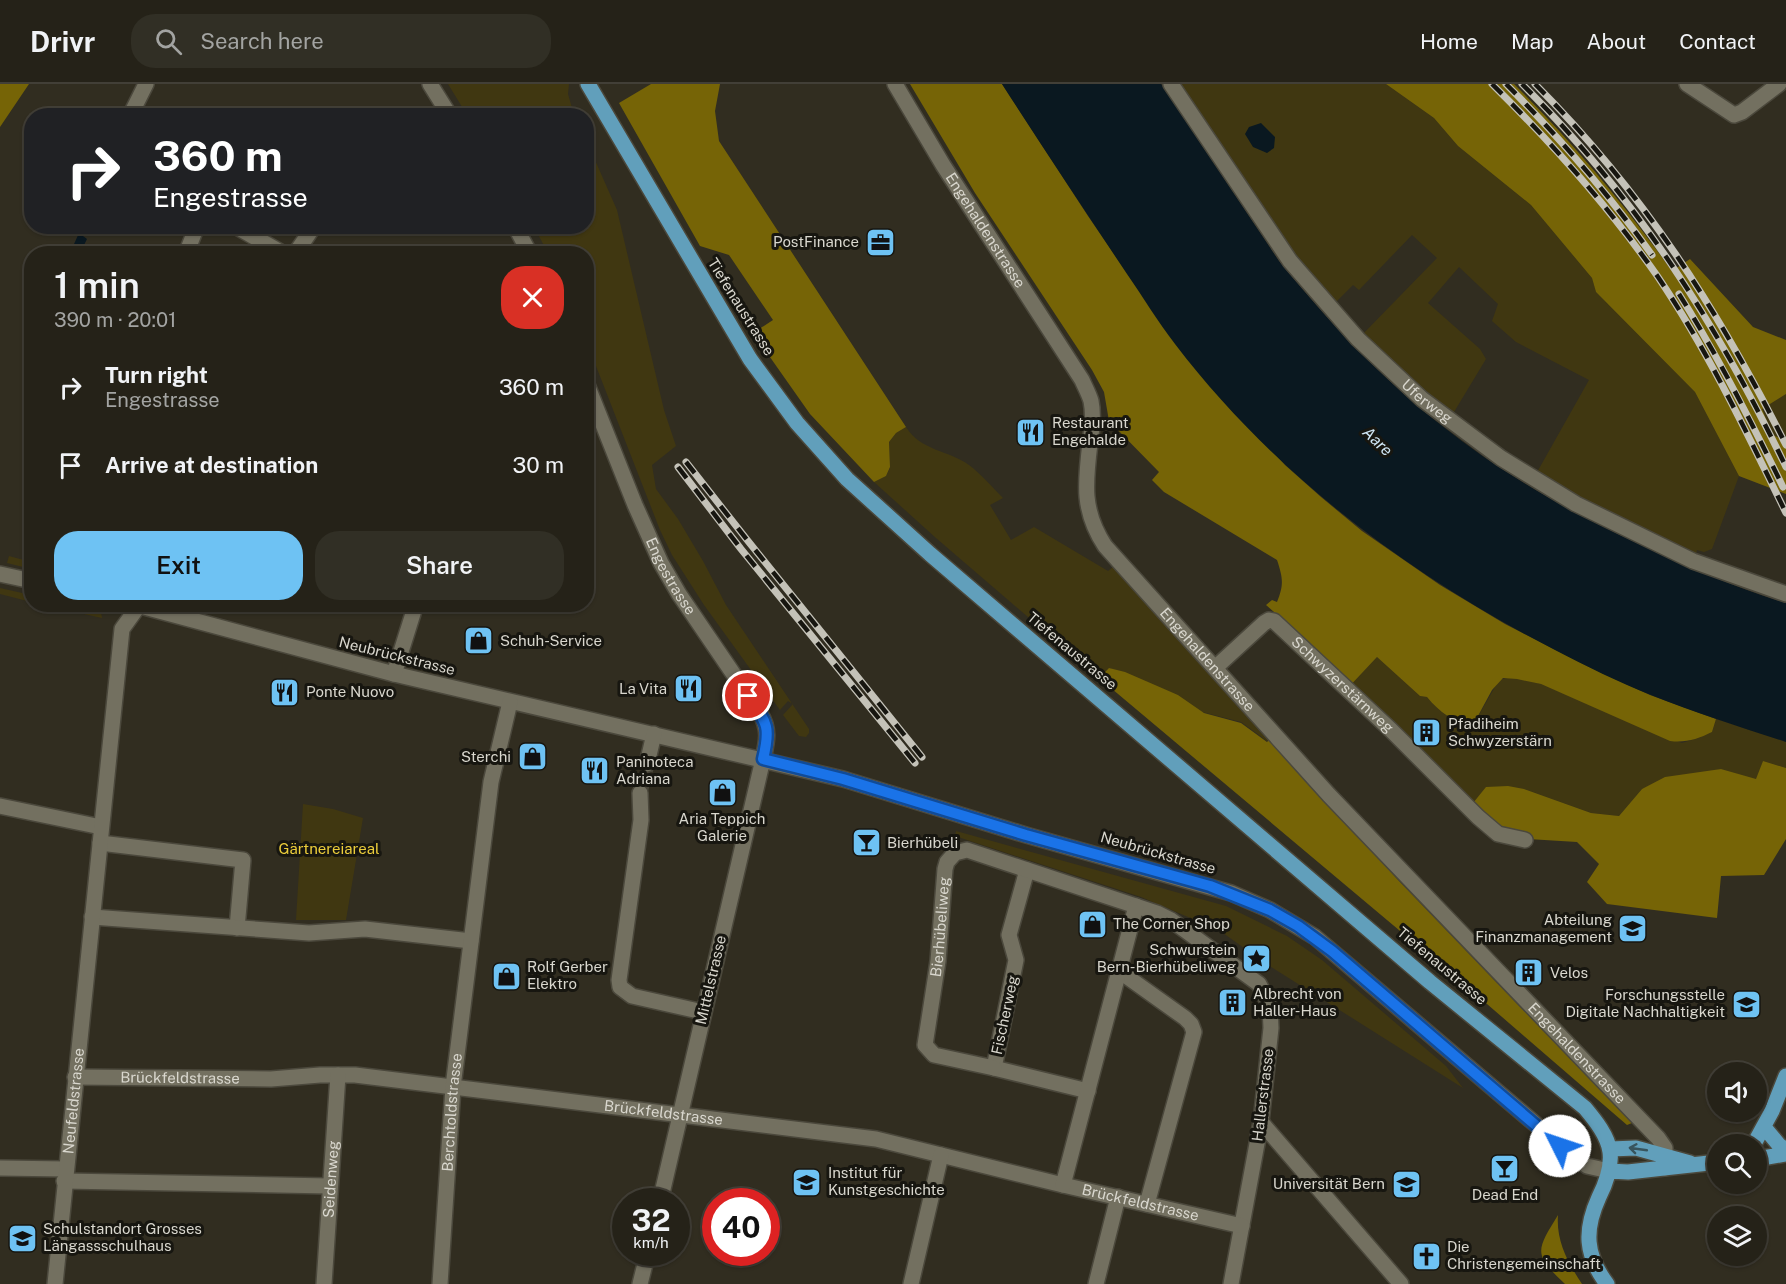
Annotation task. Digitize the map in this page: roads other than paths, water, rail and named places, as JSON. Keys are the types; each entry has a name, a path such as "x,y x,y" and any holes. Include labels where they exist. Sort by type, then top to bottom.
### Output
{"main road":[{"name":"Tiefenaustrasse","path":"588,84 750,359 790,413 832,463 930,554 1430,982 1585,1108 1599,1127 1610,1149"},
{"path":"1760,1134 1786,1076"},
{"path":"1764,1127 1786,1152"},
{"path":"1607,1284 1591,1253 1588,1233 1592,1215 1606,1183 1610,1149 1636,1148 1665,1161 1707,1163"},
{"path":"1767,1156 1786,1152"},
{"path":"1609,1171 1628,1172 1665,1161"}],"street":[{"path":"134,108 146,84"},
{"path":"430,84 445,108"},
{"name":"Engehaldenstrasse","path":"895,84 949,175 1082,380 1091,401 1092,424 1086,482 1087,502 1098,536 1329,795 1654,1134 1665,1148 1665,1161"},
{"name":"Uferweg","path":"1171,84 1290,261 1358,339 1422,399 1501,458 1576,504 1693,561 1786,594"},
{"path":"1687,84 1734,115 1742,112 1779,84"},
{"path":"249,234 270,246"},
{"name":"Engestrasse","path":"594,402 661,563 679,594 766,723 768,738 763,759"},
{"path":"0,574 24,579"},
{"name":"Neufeldstrasse","path":"55,1284 122,629 133,612"},
{"name":"Neubrückstrasse","path":"163,612 394,674 843,779 1026,835 1210,886 1270,910 1298,926 1332,951 1573,1156 1587,1166 1609,1171"},
{"path":"394,674 413,612"},
{"name":"Schwyzerstärnweg","path":"1215,668 1264,623 1269,620 1274,621 1391,730 1478,817 1498,834 1525,840"},
{"name":"Berchtoldstrasse","path":"440,1284 453,1088 491,782 510,702"},
{"path":"647,764 654,734"},
{"name":"Mittelstrasse","path":"663,1188 763,759"},
{"path":"640,793 640,820 620,984 622,990 630,995 703,1012"},
{"path":"0,806 101,835 243,860 237,928"},
{"name":"Bierhübeliweg","path":"994,1068 934,1055 926,1046 938,961 945,869 952,855 961,850 967,850 1136,906 1164,916 1196,937"},
{"name":"Fischerweg","path":"1027,870 1009,935 1017,960 994,1068 1088,1091"},
{"path":"1063,1185 1136,906"},
{"path":"92,917 309,933 365,929 471,941"},
{"name":"Hallerstrasse","path":"1196,937 1253,979 1267,998 1272,1019 1261,1122 1231,1284"},
{"path":"1119,971 1185,1018 1193,1028 1193,1037 1148,1204"},
{"name":"Brückfeldstrasse","path":"75,1077 271,1079 338,1075 876,1139 1242,1226"},
{"name":"Seidenweg","path":"324,1284 338,1075"},
{"path":"1261,1122 1401,1284"},
{"path":"911,1284 941,1155"},
{"path":"0,1168 65,1175 329,1186"},
{"path":"1096,1284 1118,1197"},
{"path":"640,1284 644,1266"}],"water":[{"name":"Aare","path":"1002,84 1161,84 1279,261 1356,348 1419,407 1488,460 1564,506 1696,570 1786,603 1786,742 1701,714 1639,690 1578,662 1501,621 1397,555 1301,479 1256,437 1214,392 1175,344"},
{"path":"1261,123 1275,137 1274,148 1267,153 1253,147 1245,134 1249,127"},
{"path":"79,234 87,239 84,246 73,246"}],"tunnel":[{"path":"640,793 647,764"}],"railway":[{"path":"1492,84 1580,177 1658,277 1710,363 1786,513"},
{"path":"1506,84 1582,166 1652,255"},
{"path":"1522,84 1602,172 1638,217 1671,264 1731,362 1786,467"},
{"path":"1535,84 1610,167 1676,254 1733,346 1786,445"},
{"path":"1679,294 1734,389 1783,487"},
{"path":"686,462 922,757"},
{"path":"678,467 741,549 915,763"}],"place":[{"name":"PostFinance","path":"880,242"},
{"name":"Restaurant Engehalde","path":"1031,432"},
{"name":"Schuh-Service","path":"479,641"},
{"name":"La Vita","path":"688,689"},
{"name":"Ponte Nuovo","path":"285,692"},
{"name":"Pfadiheim Schwyzerstärn","path":"1427,733"},
{"name":"Sterchi","path":"532,757"},
{"name":"Paninoteca Adriana","path":"595,771"},
{"name":"Aria Teppich Galerie","path":"722,792"},
{"name":"Bierhübeli","path":"866,843"},
{"name":"The Corner Shop","path":"1092,924"},
{"name":"Abteilung Finanzmanagement","path":"1633,929"},
{"name":"Schwurstein Bern-Bierhübeliweg","path":"1257,959"},
{"name":"Velos","path":"1529,973"},
{"name":"Rolf Gerber Elektro","path":"506,976"},
{"name":"Albrecht von Haller-Haus","path":"1232,1003"},
{"name":"Forschungsstelle Digitale Nachhaltigkeit","path":"1746,1004"},
{"name":"Dead End","path":"1505,1168"},
{"name":"Institut für Kunstgeschichte","path":"807,1182"},
{"name":"Universität Bern","path":"1406,1184"},
{"name":"Schulstandort Grosses Längassschulhaus","path":"22,1238"},
{"name":"Die Christengemeinschaft","path":"1426,1256"}],"park label":[{"name":"Gärtnereiareal","path":"329,849"}]}
